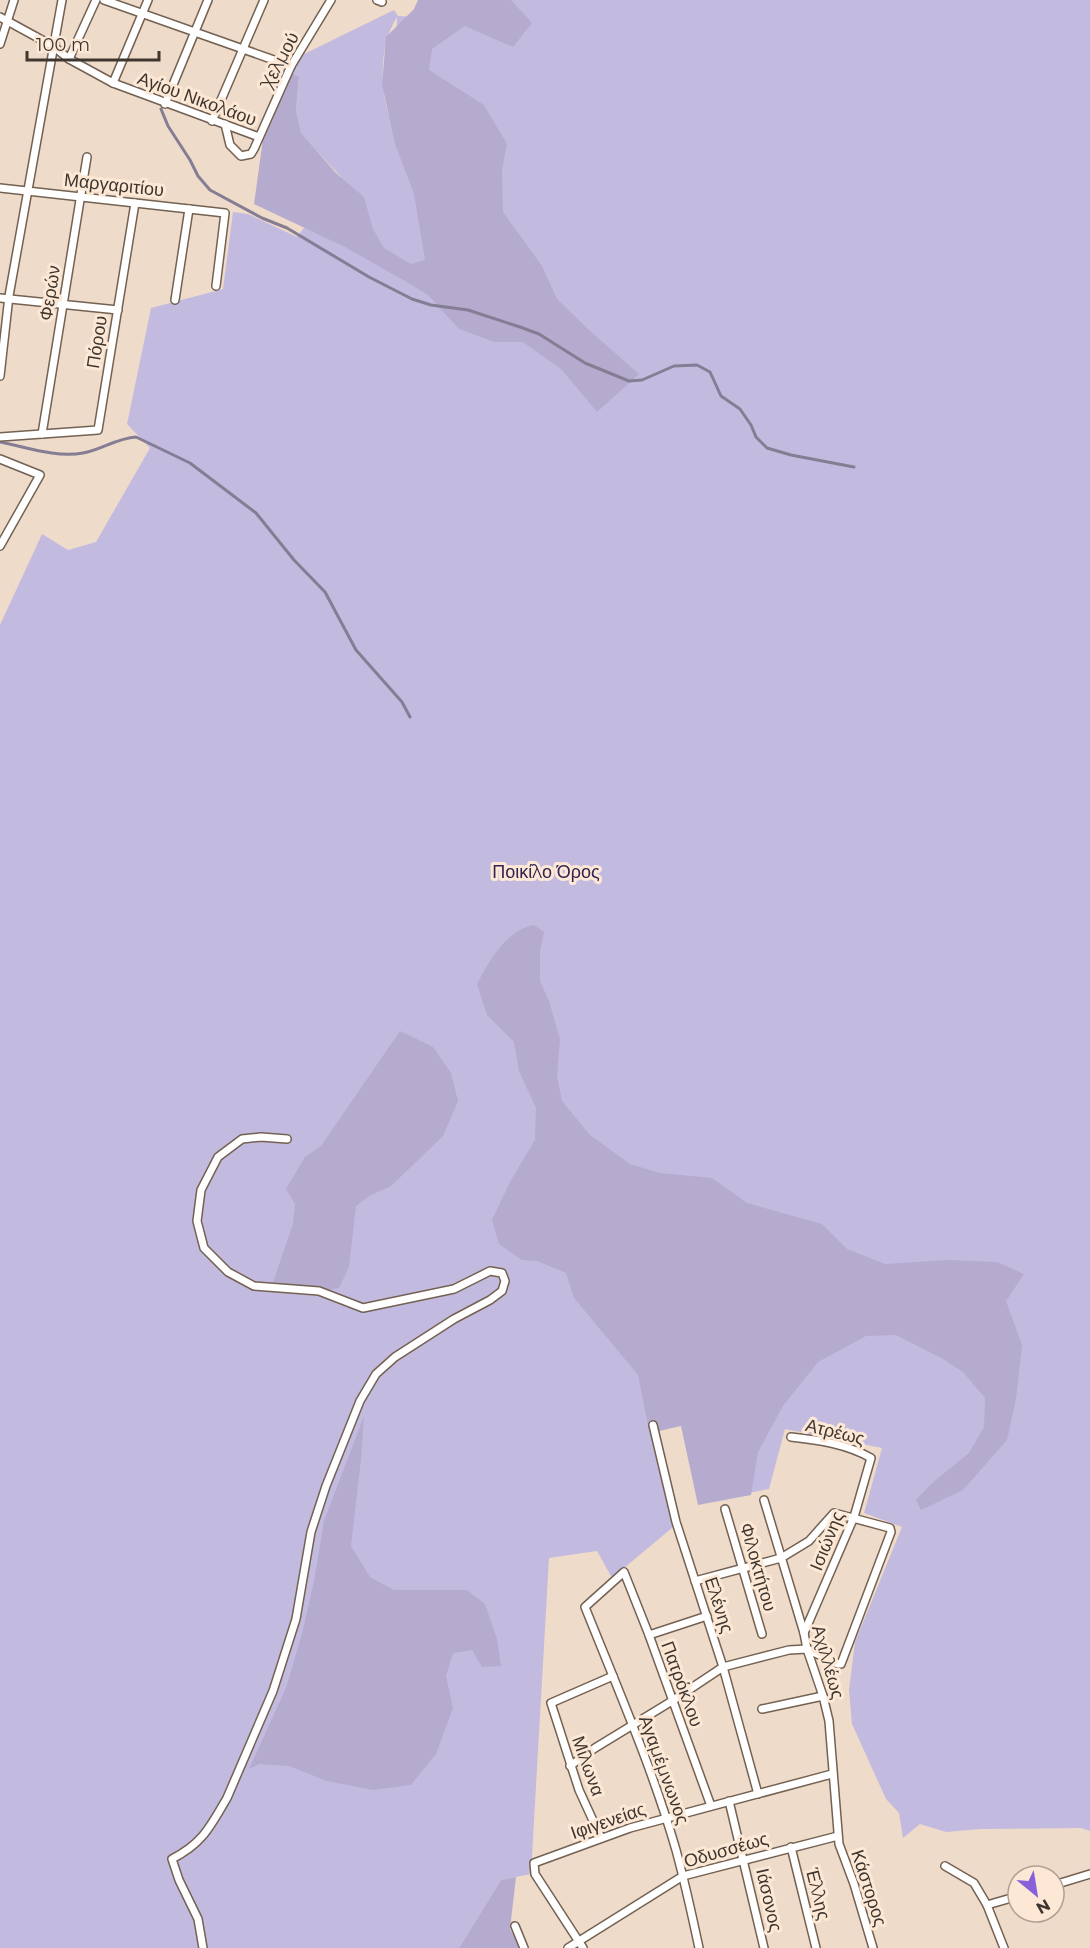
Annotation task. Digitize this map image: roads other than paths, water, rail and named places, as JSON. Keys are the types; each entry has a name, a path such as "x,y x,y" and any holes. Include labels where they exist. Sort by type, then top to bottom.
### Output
{"street":[{"path":"0,44 4,19 14,0"},
{"path":"0,376 8,299 62,0"},
{"path":"69,59 96,0"},
{"path":"104,0 291,66"},
{"path":"113,83 148,0"},
{"path":"165,104 208,0"},
{"path":"212,121 264,0"},
{"name":"Χελμού","path":"259,137 291,66 331,0"},
{"name":"Αγίου Νικολάου","path":"4,19 113,83 259,137"},
{"path":"225,124 230,145 241,156 251,154 259,137"},
{"name":"Φερών","path":"42,434 87,157"},
{"name":"Μαργαριτίου","path":"0,188 225,213 216,286"},
{"name":"Πόρου","path":"42,434 98,430 135,203"},
{"path":"175,300 189,209"},
{"path":"0,298 118,310"},
{"path":"0,437 42,434"},
{"path":"0,459 40,475 0,546"},
{"path":"203,1948 198,1919 179,1880 172,1859 191,1849 208,1831 224,1804 273,1691 296,1619 311,1532 326,1486 360,1401 376,1374 395,1357 454,1319 490,1300 502,1291 505,1281 502,1273 490,1270 454,1289 363,1308 319,1291 254,1286 228,1272 204,1248 197,1221 201,1190 218,1157 242,1139 261,1137 287,1139"},
{"name":"Ελένης","path":"653,1425 676,1522 723,1667 758,1794"},
{"name":"Ατρέως","path":"791,1437 832,1443 860,1451 871,1458"},
{"name":"Ισιώνης","path":"804,1634 854,1517 871,1458"},
{"name":"Αχιλλέως","path":"764,1500 823,1696 830,1730 838,1836"},
{"name":"Φιλοκτήτου","path":"725,1509 762,1635"},
{"path":"570,1766 723,1667 789,1650 807,1649 841,1664 891,1532 890,1528 834,1512 809,1541 782,1558 695,1581"},
{"name":"Αγαμέμνωνος","path":"624,1572 585,1607 632,1724 665,1818 683,1876 699,1948"},
{"name":"Πατρόκλου","path":"624,1572 711,1806"},
{"path":"649,1635 707,1616"},
{"name":"Μίλωνα","path":"601,1838 579,1791 551,1703 613,1676"},
{"path":"762,1709 823,1696"},
{"name":"Ιφιγενείας","path":"581,1945 535,1874 534,1863 601,1838 665,1818 832,1774"},
{"name":"Ιάσονος","path":"729,1801 764,1948"},
{"name":"Οδυσσέως","path":"568,1948 581,1945 683,1876 838,1836"},
{"name":"Κάστορος","path":"838,1836 873,1948"},
{"name":"Έλλης","path":"791,1847 816,1948"},
{"path":"945,1866 974,1883 987,1905 1004,1948"},
{"path":"1066,1881 1090,1874"},
{"path":"987,1905 1006,1899"},
{"path":"515,1926 524,1948"}],"waterway":[{"path":"161,109 168,126 198,176 210,190 262,218 287,228 369,277 412,299 431,305 468,310 539,334 585,363 629,381 642,380 674,366 697,365 710,372 721,396 740,409 756,437 767,448 854,467"},
{"path":"0,442 52,453 73,454 136,437 190,463 256,513 294,560 325,592 356,650 402,702 410,717"}],"park label":[{"name":"Ποικίλο Όρος","path":"546,872"}]}
